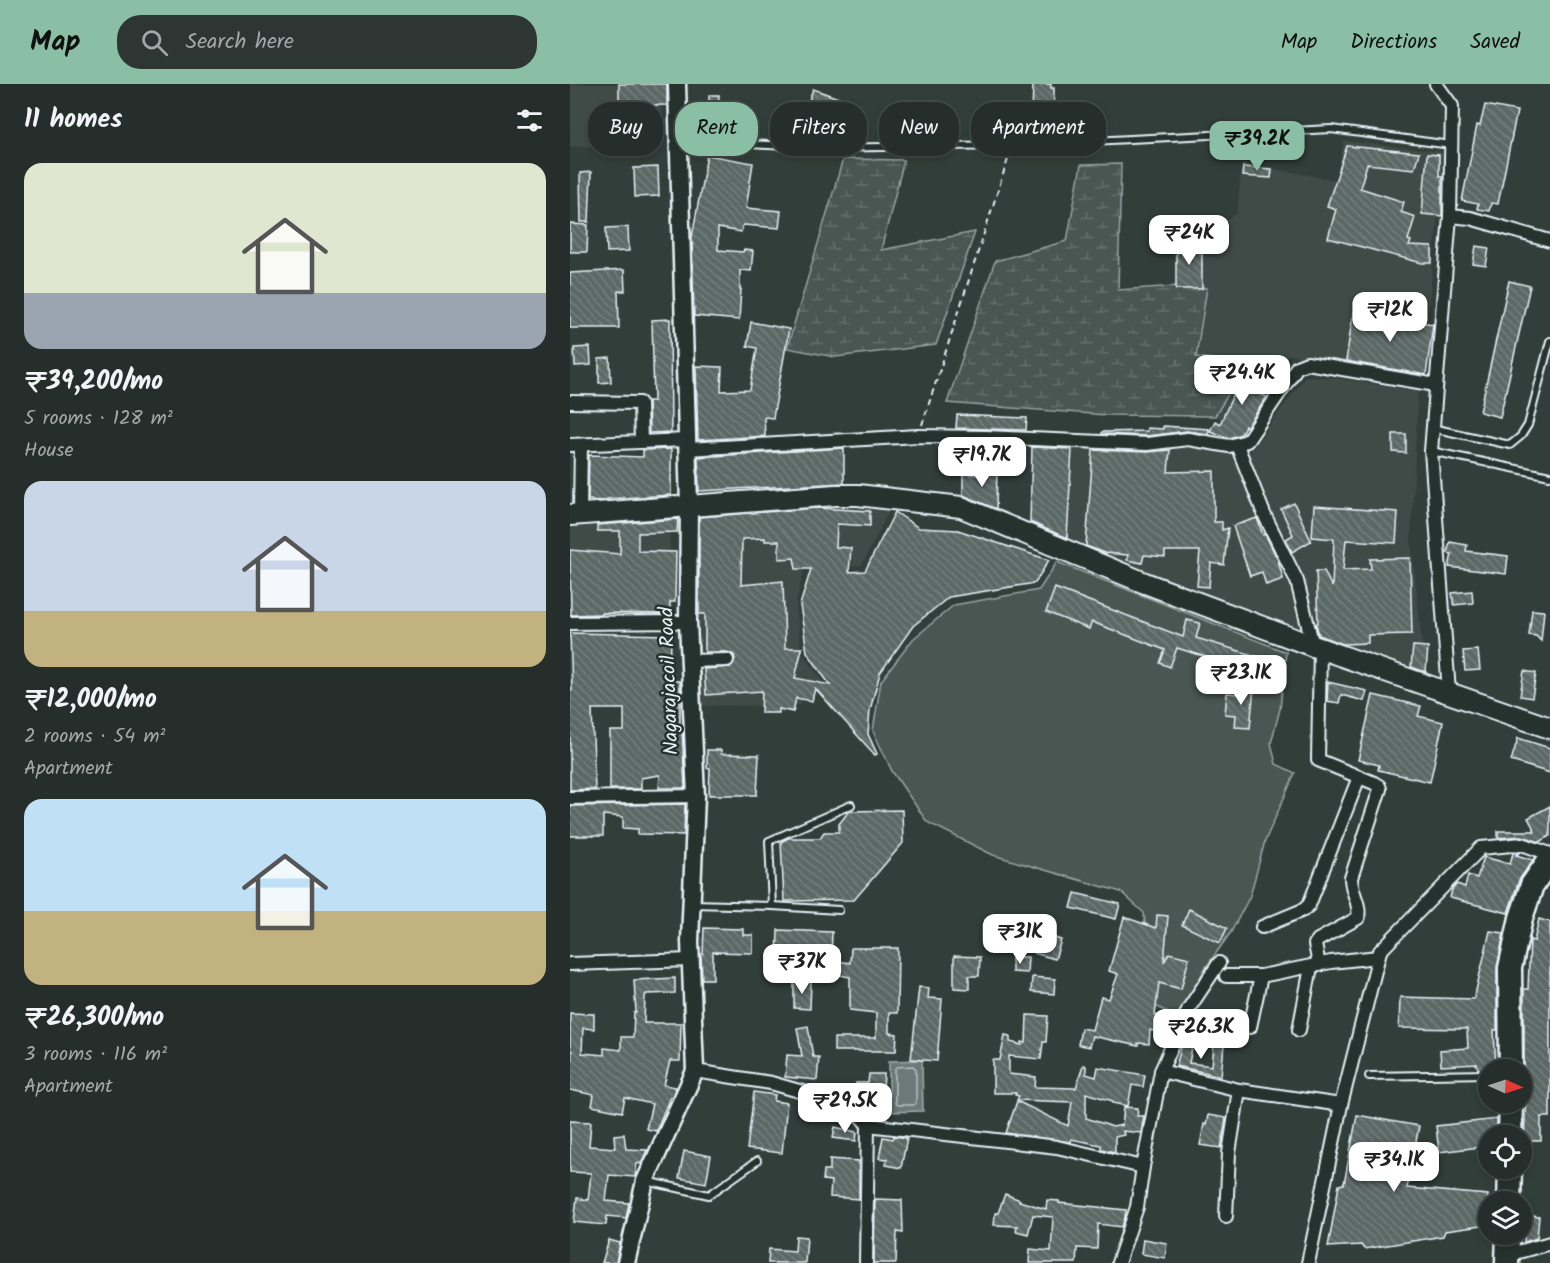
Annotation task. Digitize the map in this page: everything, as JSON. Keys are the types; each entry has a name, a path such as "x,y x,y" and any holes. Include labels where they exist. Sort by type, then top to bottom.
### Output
{"highway":[{"path":"1511,1059 1510,968 1521,918 1532,885 1550,857"}],"main road":[{"path":"575,514 836,495 858,495 961,507 1145,583 1317,648 1550,728"}],"street":[{"name":"Nagarajacoil Road","path":"677,84 678,102"},
{"path":"1436,84 1452,106 1450,216 1431,451 1449,692"},
{"name":"Nagarajacoil Road","path":"626,1263 645,1181 695,1071 692,904 696,796 688,622 689,506 679,156"},
{"path":"1450,216 1470,218 1550,241"},
{"path":"575,514 575,445 641,442 687,444 918,436 1147,444 1188,439 1229,446 1247,441 1301,364 1307,363 1436,385"},
{"path":"570,402 640,403 641,442"},
{"path":"1238,445 1264,514 1297,581 1317,648 1318,760 1379,786 1380,789 1351,878 1359,914 1354,921 1318,940 1315,944 1315,966 1299,1030"},
{"path":"570,623 688,622"},
{"path":"690,661 727,660"},
{"path":"1262,927 1303,910 1309,905 1359,777"},
{"path":"570,798 696,796"},
{"path":"1308,1263 1341,1105 1378,957 1384,947 1481,848 1522,844 1550,857"},
{"path":"1226,976 1261,976 1344,960 1378,957"},
{"path":"570,964 692,960"},
{"path":"1118,1263 1137,1206 1161,1071 1189,1008 1219,963"},
{"path":"1250,1027 1261,976"},
{"path":"695,1071 771,1083 852,1106 868,1125 866,1263"},
{"path":"1161,1071 1239,1090 1341,1105"},
{"path":"1226,1216 1229,1153 1239,1090"},
{"path":"868,1125 1057,1147 1143,1167"},
{"path":"1508,1251 1550,1243"}],"lane":[{"path":"1106,140 1331,129 1451,145"},
{"path":"758,144 820,148 971,146"},
{"path":"1432,428 1510,445 1521,436 1528,425 1550,341"},
{"path":"1431,451 1550,476"},
{"path":"772,906 770,841 851,805"},
{"path":"692,904 839,910"},
{"path":"1369,1076 1478,1074"},
{"path":"645,1181 709,1195 757,1161"}],"path":[{"path":"918,436 1008,156"}],"shaded area":[{"path":"570,84 661,84 661,102 588,102 588,146 570,147"},
{"path":"1344,141 1444,152 1422,374 1288,355 1242,428 1215,416 1247,363 1196,357 1207,289 1177,286 1173,242 1206,237 1237,213 1242,163 1336,180"},
{"path":"1305,376 1335,378 1418,391 1411,539 1426,679 1067,540 1072,445 1186,447 1247,457"},
{"path":"790,505 890,509 862,565 804,570 796,604 801,652 822,680 799,705 701,706 696,513"},
{"path":"669,513 670,559 570,566 570,520"}],"green space":[{"path":"843,159 904,160 881,250 975,232 936,345 835,357 787,348"},
{"path":"1121,164 1118,290 1177,286 1207,288 1196,357 1247,363 1215,416 1106,415 947,403 995,261 1067,241 1081,165"},
{"path":"1057,562 1286,652 1280,709 1271,743 1276,764 1295,773 1265,841 1250,896 1231,932 1204,970 1180,1019 1152,1004 1144,913 1121,892 993,855 927,822 892,771 873,731 881,681 913,639 954,605 1039,590"}],"water":[{"path":"922,1060 923,1111 889,1112 889,1061"}],"building":[{"path":"619,84 667,84 667,105 663,105 663,102 619,102"},
{"path":"1033,84 1051,84 1051,88 1054,88 1054,102 1032,102"},
{"path":"813,89 850,102 808,102"},
{"path":"709,95 719,95 719,102 709,102"},
{"path":"1485,105 1517,111 1498,204 1491,203 1489,211 1477,209 1478,204 1462,201 1477,125 1480,126"},
{"path":"1347,146 1419,153 1414,169 1367,164 1360,188 1404,202 1401,212 1415,217 1408,240 1411,241 1409,246 1432,247 1432,263 1422,263 1328,238 1336,209 1327,206"},
{"path":"1427,154 1439,155 1439,176 1442,176 1442,216 1422,214"},
{"path":"707,156 753,163 746,208 781,211 779,228 743,225 741,232 718,228 718,250 753,251 751,271 740,270 739,320 694,316 692,237"},
{"path":"658,167 659,196 635,197 634,168"},
{"path":"1243,167 1272,169 1271,178 1242,176"},
{"path":"591,172 589,222 581,222 580,173"},
{"path":"570,224 588,225 587,252 570,252"},
{"path":"628,227 629,251 607,252 606,228"},
{"path":"1176,243 1202,243 1202,289 1176,289"},
{"path":"1476,246 1489,248 1486,266 1473,264"},
{"path":"624,270 625,291 618,291 619,328 570,328 570,273"},
{"path":"1509,281 1530,286 1500,417 1480,412"},
{"path":"1353,313 1433,324 1426,375 1346,361"},
{"path":"670,319 671,432 649,433 648,401 654,401 652,320"},
{"path":"751,322 789,329 773,418 764,417 765,436 698,440 696,366 722,367 721,391 750,390 757,348 747,346"},
{"path":"590,347 591,365 575,366 574,348"},
{"path":"610,358 611,382 599,383 599,359"},
{"path":"1248,367 1263,369 1259,393 1267,397 1241,434 1229,438 1210,431 1215,421 1220,424 1238,384 1245,387"},
{"path":"957,415 1027,418 1026,430 956,428"},
{"path":"1163,426 1209,429 1208,434 1187,431 1147,436 1102,434 1102,432 1147,431 1147,428 1163,429"},
{"path":"1393,434 1406,434 1406,453 1393,452"},
{"path":"1032,447 1072,449 1067,538 1030,522"},
{"path":"844,448 844,483 699,491 698,457"},
{"path":"671,449 671,495 588,500 589,455 643,457 643,450"},
{"path":"1093,450 1147,452 1170,450 1168,472 1214,471 1214,522 1222,522 1222,530 1228,528 1224,565 1211,563 1209,587 1197,586 1200,551 1165,551 1165,557 1144,555 1142,563 1127,560 1128,555 1105,553 1086,546"},
{"path":"984,470 997,470 996,509 963,495 963,474 983,475"},
{"path":"1294,503 1311,541 1292,552 1286,539 1293,535 1281,509"},
{"path":"1314,506 1398,512 1396,543 1346,540 1343,570 1371,569 1370,559 1410,558 1412,634 1368,635 1368,643 1343,644 1319,635 1316,624 1318,623 1316,571 1324,571 1332,587 1334,539 1312,537"},
{"path":"817,508 870,511 870,526 837,524 836,547 851,548 849,572 865,571 895,512 919,528 958,530 1049,560 1035,583 949,597 913,626 880,673 870,710 868,734 877,754 875,755 815,688 812,701 796,698 793,712 779,709 779,713 761,713 762,691 706,695 704,669 731,667 735,659 734,655 727,652 705,652 705,614 699,614 699,517","holes":["765,538 765,541 779,541 779,559 794,558 796,569 811,569 800,605 807,652 830,685 795,678 802,648 785,648 783,581 741,585 742,539"]},
{"path":"1257,518 1263,535 1265,534 1278,560 1283,579 1266,585 1262,572 1250,576 1233,526"},
{"path":"678,519 677,532 638,533 638,551 676,552 675,602 670,602 670,614 571,615 570,550 620,554 620,531 597,531 597,525"},
{"path":"1450,542 1467,545 1466,551 1508,556 1506,574 1449,567 1452,554 1447,553"},
{"path":"1055,588 1183,637 1187,620 1200,623 1196,638 1273,661 1268,676 1177,648 1170,667 1160,663 1165,650 1092,622 1089,629 1046,612"},
{"path":"1472,591 1473,603 1454,605 1452,593"},
{"path":"1532,610 1544,611 1541,641 1536,636 1529,635"},
{"path":"570,633 671,635 670,681 680,681 680,729 682,729 685,788 659,788 660,775 641,778 641,789 610,789 610,731 624,731 624,709 592,709 595,789 570,790 570,690 572,690"},
{"path":"1413,646 1428,647 1426,672 1411,667"},
{"path":"1478,650 1480,670 1465,671 1463,651"},
{"path":"1524,671 1536,673 1532,698 1520,696"},
{"path":"1328,682 1367,691 1364,701 1341,695 1339,703 1327,701"},
{"path":"1240,686 1254,687 1250,728 1235,727 1236,715 1225,714 1227,693 1239,694"},
{"path":"1373,695 1421,706 1418,716 1443,722 1430,782 1378,770 1379,765 1358,760"},
{"path":"1518,738 1550,748 1550,773 1511,761"},
{"path":"707,750 721,750 721,754 759,755 757,795 709,795 710,768 707,768"},
{"path":"685,804 684,835 638,834 638,829 623,828 623,817 603,815 603,836 570,836 570,806"},
{"path":"1550,806 1550,836 1540,842 1522,836 1498,838 1498,831 1535,831 1528,818"},
{"path":"902,810 903,843 854,900 784,901 781,842 788,838 820,838 824,832 839,832 839,824 849,811"},
{"path":"1521,852 1516,855 1533,860 1519,880 1508,913 1450,898 1457,884 1465,887 1468,875 1477,878 1484,857 1510,864 1513,853"},
{"path":"1075,893 1120,904 1116,919 1071,908"},
{"path":"1189,909 1227,928 1220,943 1182,925"},
{"path":"1157,915 1168,916 1164,962 1169,953 1189,958 1181,989 1159,983 1155,1015 1174,1020 1168,1035 1150,1030 1149,1044 1138,1043 1138,1046 1092,1036 1089,1047 1078,1045 1081,1028 1092,1030 1101,997 1109,999 1118,974 1109,971 1124,917 1156,928"},
{"path":"1539,919 1550,922 1550,1117 1541,1117 1541,1141 1532,1141 1532,1125 1525,1125 1525,1113 1532,1113 1532,1059 1524,1059 1524,989 1528,989 1530,940 1534,941"},
{"path":"704,928 743,929 743,935 753,935 753,953 713,952 713,979 702,979 701,954 703,954"},
{"path":"778,930 832,932 831,960 777,959"},
{"path":"1490,931 1504,933 1497,968 1497,1030 1494,1030 1495,1059 1478,1059 1478,1069 1477,1064 1441,1066 1440,1050 1468,1048 1467,1029 1399,1028 1400,997 1474,999"},
{"path":"1040,933 1061,940 1055,959 1034,953"},
{"path":"851,948 898,948 897,1013 889,1013 889,1033 897,1034 896,1051 834,1051 834,1038 876,1038 876,1013 850,1010 850,977 835,974 837,961 850,963"},
{"path":"954,956 980,957 979,976 969,976 969,989 954,988"},
{"path":"1012,957 1028,957 1027,973 1012,972"},
{"path":"1032,977 1055,979 1054,994 1031,992"},
{"path":"675,978 675,993 646,994 645,997 644,1023 681,1023 680,1061 670,1061 664,1085 676,1087 656,1131 646,1129 652,1104 625,1098 622,1112 592,1106 594,1095 570,1090 572,1051 570,1051 570,1013 594,1014 594,1029 583,1028 582,1053 604,1055 604,1048 621,1050 621,1037 633,1037 634,1013 636,1013 634,980"},
{"path":"794,981 811,981 810,1009 794,1008"},
{"path":"919,987 929,988 928,998 942,999 937,1061 911,1059"},
{"path":"1027,1015 1048,1016 1046,1042 1043,1042 1041,1059 1009,1056 1009,1074 1036,1077 1035,1087 1076,1088 1083,1065 1086,1066 1086,1074 1096,1077 1098,1067 1145,1075 1143,1087 1132,1085 1128,1106 1086,1093 1086,1118 1113,1127 1122,1125 1122,1127 1124,1107 1138,1108 1137,1116 1144,1116 1141,1133 1123,1131 1124,1135 1115,1137 1115,1152 1101,1149 1101,1145 1071,1139 1070,1142 1006,1133 1017,1101 1068,1126 1072,1102 1017,1100 1019,1096 1015,1095 1016,1093 993,1093 993,1060 1000,1060 1005,1035 1010,1036 1010,1042 1022,1045 1022,1042 1026,1043"},
{"path":"808,1026 813,1057 819,1057 817,1080 785,1077 787,1055 802,1056 797,1028"},
{"path":"1183,1041 1193,1043 1189,1063 1212,1066 1214,1045 1224,1046 1221,1076 1176,1066"},
{"path":"869,1074 884,1074 881,1118 872,1117 855,1099 856,1083 868,1083"},
{"path":"754,1092 775,1095 774,1101 787,1103 782,1153 747,1149"},
{"path":"1208,1115 1226,1118 1221,1148 1200,1145"},
{"path":"1357,1115 1419,1126 1407,1188 1478,1194 1478,1226 1445,1231 1443,1236 1364,1249 1361,1245 1328,1247 1339,1185 1344,1184"},
{"path":"1497,1119 1497,1125 1478,1125 1478,1147 1439,1152 1436,1126"},
{"path":"570,1121 591,1122 589,1146 615,1148 614,1135 624,1134 626,1149 647,1150 641,1164 637,1163 635,1177 609,1175 606,1201 629,1203 626,1218 607,1216 606,1225 574,1222 577,1198 588,1200 591,1173 570,1172"},
{"path":"835,1127 857,1132 856,1141 833,1138"},
{"path":"894,1136 907,1138 901,1168 886,1165 887,1159 879,1158 883,1137 893,1139"},
{"path":"684,1151 711,1156 706,1183 679,1178"},
{"path":"830,1159 859,1161 859,1199 830,1197 831,1181 823,1180 824,1170 830,1170"},
{"path":"1005,1194 1046,1209 1047,1200 1126,1210 1125,1217 1122,1227 1098,1224 1097,1249 1077,1248 1076,1263 1029,1263 1030,1249 1051,1251 1053,1217 1033,1215 1028,1234 1016,1231 1017,1226 994,1225 995,1213 998,1213"},
{"path":"875,1199 902,1200 903,1233 897,1232 896,1263 874,1263"},
{"path":"1532,1216 1539,1217 1537,1238 1532,1240"},
{"path":"796,1236 807,1237 805,1263 768,1263 769,1249 795,1251"},
{"path":"1143,1239 1167,1243 1165,1258 1141,1254"},
{"path":"609,1240 620,1243 616,1263 602,1263"}]}
